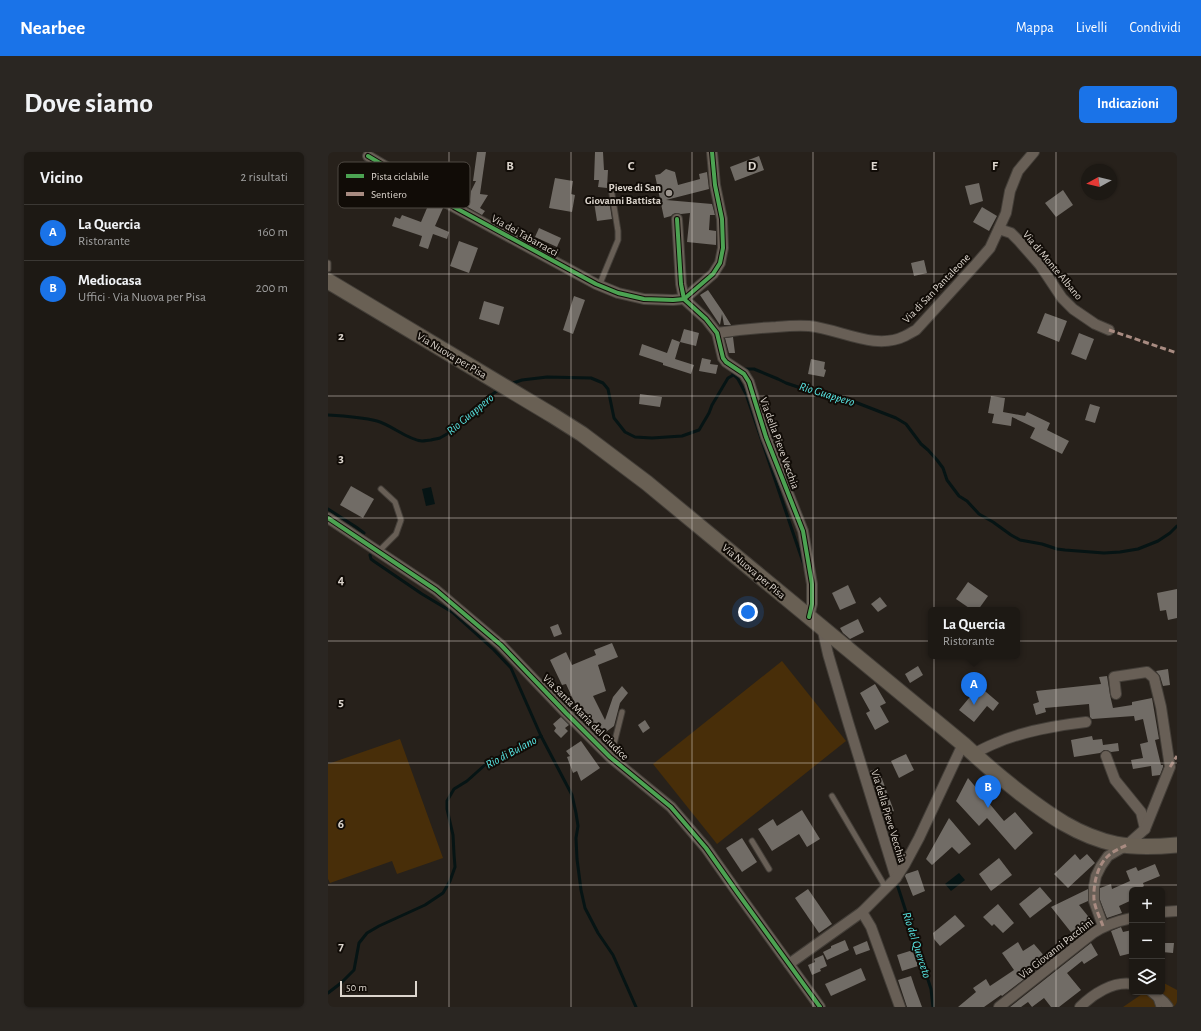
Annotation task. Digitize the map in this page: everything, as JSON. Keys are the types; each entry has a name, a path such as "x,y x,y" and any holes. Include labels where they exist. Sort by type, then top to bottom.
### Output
{"main road":[{"name":"Via Nuova per Pisa","path":"328,280 582,434 647,483 1044,812 1075,830 1110,842 1152,847 1177,845"}],"street":[{"path":"677,219 681,284 684,299 713,274 720,263 723,248 722,219 715,185 712,152"},
{"name":"Via di San Pantaleone","path":"717,333 742,329 797,325 822,328 860,338 881,341 895,340 916,330 990,248 1006,213 1010,191 1018,171 1034,152"},
{"name":"Via dei Tabarracci","path":"368,156 378,162"},
{"name":"Via dei Tabarracci","path":"456,208 599,286 618,293 644,299 684,299"},
{"name":"Via di Monte Albano","path":"1000,229 1011,234 1019,241 1040,265 1062,298 1074,309 1095,324 1109,330"},
{"name":"Via della Pieve Vecchia","path":"684,299 706,319 717,333 723,358 726,362 740,371 752,390 766,437 803,531 812,584 812,604 809,617"},
{"name":"Via Santa Maria del Giudice","path":"328,518 436,590 501,645 610,757 672,807 706,848 820,1007"},
{"name":"Via della Pieve Vecchia","path":"789,964 862,912 896,878 828,654 822,627"},
{"path":"1116,694 1114,677 1147,672 1154,678 1161,707 1170,767"},
{"path":"896,878 968,749 1054,726 1086,722"},
{"path":"1106,756 1116,780 1141,812 1145,829"},
{"path":"1103,926 1094,901 1096,876 1108,856 1127,845 1145,829 1170,767 1177,756"},
{"path":"1165,912 1177,911"},
{"path":"862,912 871,927 900,1007"},
{"name":"Via Giovanni Pacchini","path":"999,1007 1103,926 1119,920 1129,918"},
{"path":"1080,1007 1089,998 1113,985 1122,983 1129,984"},
{"path":"1156,995 1168,1007"}],"lane":[{"path":"599,286 618,240 611,188"},
{"path":"328,263 328,269"},
{"path":"378,551 396,534 401,520 396,502 381,489"},
{"path":"610,757 622,712"},
{"path":"832,796 886,888"},
{"path":"752,841 769,869"},
{"path":"1155,995 1158,1007"}],"shaded area":[{"path":"431,487 435,504 426,506 422,489"},
{"path":"782,661 846,741 717,844 653,764"},
{"path":"400,739 443,858 397,874 392,861 330,883 328,879 328,764"},
{"path":"959,873 965,880 951,891 945,884"},
{"path":"1165,984 1177,990 1177,1007 1123,1007 1141,995 1165,995"}],"building":[{"path":"477,152 486,152 480,194 488,195 480,208 485,211 482,215 469,208 471,191 476,181 473,181"},
{"path":"595,152 603,152 604,170 608,170 607,188 598,187 599,180 594,180"},
{"path":"759,156 764,170 735,181 730,167"},
{"path":"666,169 675,172 678,185 700,179 699,174 707,172 709,189 666,200 712,204 715,215 710,215 709,230 716,231 716,245 687,242 690,213 676,213 664,218 655,175 660,174"},
{"path":"555,178 573,181 571,194 575,195 572,212 549,208"},
{"path":"979,183 983,201 970,205 965,186"},
{"path":"1063,190 1073,205 1056,217 1045,203"},
{"path":"609,200 612,219 597,221 594,202"},
{"path":"982,207 997,216 989,231 973,222"},
{"path":"427,208 443,208 435,226 449,232 447,239 433,234 428,249 419,246 422,236 392,226 395,217 400,219 402,215 421,222"},
{"path":"539,228 561,238 557,247 535,237"},
{"path":"459,241 478,248 469,273 450,266"},
{"path":"924,260 927,273 914,276 911,263"},
{"path":"708,290 731,325 724,325 722,314 720,325 700,295"},
{"path":"574,296 585,300 573,334 563,330"},
{"path":"484,301 504,307 499,325 479,319"},
{"path":"1045,313 1067,321 1059,342 1037,333"},
{"path":"684,329 699,333 696,346 680,342"},
{"path":"1079,333 1094,339 1086,360 1071,354"},
{"path":"733,337 735,353 729,353 725,338"},
{"path":"672,339 680,342 675,359 694,365 691,374 639,355 642,344 667,353"},
{"path":"702,358 711,360 710,364 718,365 716,374 699,371"},
{"path":"811,359 825,362 824,369 826,370 824,377 808,374"},
{"path":"640,394 662,397 660,407 639,404"},
{"path":"991,396 1005,398 1003,412 1025,416 1027,412 1050,423 1047,430 1069,441 1062,454 1030,438 1035,428 1012,417 1011,426 992,423 994,414 988,413"},
{"path":"1090,404 1100,407 1095,423 1085,420"},
{"path":"351,486 374,499 363,518 340,505"},
{"path":"968,582 988,596 980,607 968,607 956,599"},
{"path":"848,585 856,603 840,610 832,593"},
{"path":"1177,589 1177,618 1168,620 1166,610 1160,611 1157,593"},
{"path":"880,597 887,606 878,612 871,604"},
{"path":"858,619 864,632 850,639 840,628"},
{"path":"558,624 562,634 554,637 550,627"},
{"path":"612,643 618,657 598,665 606,691 593,696 605,720 613,697 622,686 628,693 620,703 614,726 599,737 600,733 581,713 578,716 574,712 578,710 566,684 562,685 550,660 566,652 572,665 596,655 594,650"},
{"path":"918,666 923,675 910,683 905,674"},
{"path":"1168,669 1170,685 1163,686 1160,676 1156,671"},
{"path":"1107,676 1113,708 1132,705 1132,702 1152,698 1159,739 1155,740 1161,765 1163,765 1160,775 1152,776 1151,766 1133,769 1131,760 1143,758 1140,744 1148,742 1143,719 1135,721 1134,716 1092,719 1090,717 1089,704 1045,708 1046,712 1036,715 1033,704 1039,702 1036,691 1101,684 1099,677"},
{"path":"875,684 886,703 880,706 889,722 875,730 866,713 870,711 860,693"},
{"path":"979,686 999,703 993,711 987,706 974,722 959,710"},
{"path":"561,717 569,725 565,728 568,731 561,738 554,731 556,728 553,724"},
{"path":"645,720 650,728 643,733 638,725"},
{"path":"1092,736 1093,740 1102,739 1103,745 1118,743 1119,751 1111,752 1104,750 1100,753 1074,757 1071,740"},
{"path":"581,741 600,768 581,781 577,771 573,773 567,757 570,756 566,751"},
{"path":"906,754 914,770 899,778 891,761"},
{"path":"878,768 894,811 883,815 870,771"},
{"path":"968,778 1004,821 1015,812 1033,833 1015,850 987,818 979,826 956,801"},
{"path":"802,810 820,839 807,847 799,834 772,851 758,829 773,819 777,826"},
{"path":"949,818 971,844 959,854 952,847 932,865 926,859"},
{"path":"742,838 757,862 742,872 726,848"},
{"path":"1075,854 1080,860 1087,854 1095,863 1068,888 1054,874"},
{"path":"999,858 1012,875 991,891 979,874"},
{"path":"1155,864 1160,876 1143,883 1144,886 1142,887 1129,887 1129,901 1119,906 1122,913 1107,918 1100,900 1100,888 1111,884 1112,889 1130,881 1126,871 1136,867 1138,871"},
{"path":"918,870 925,891 913,896 905,876 906,874"},
{"path":"1040,887 1052,901 1030,918 1019,904"},
{"path":"808,889 832,924 819,933 795,898"},
{"path":"1088,889 1088,901 1079,905 1092,921 1074,936 1051,907"},
{"path":"998,904 1014,923 1003,933 994,924 992,926 983,917"},
{"path":"955,915 965,926 940,946 934,939 933,933"},
{"path":"1121,927 1123,932 1129,931 1129,954 1120,956 1111,931"},
{"path":"845,940 849,950 827,960 823,952 831,948 831,946"},
{"path":"867,941 870,950 856,955 853,947"},
{"path":"1018,942 1023,951 1034,944 1046,958 1035,968 1036,970 1002,996 1001,995 984,1007 958,1007 976,992 973,988 986,979 990,986 1014,970 1002,953"},
{"path":"1091,943 1098,955 1084,964 1082,961 1067,973 1081,990 1059,1007 1051,1007 1044,998 1032,1007 1028,1002 1021,1007 1010,1007"},
{"path":"1165,943 1174,943 1173,953 1165,952"},
{"path":"913,950 918,966 902,971 897,955"},
{"path":"823,955 827,966 820,969 821,971 812,975 808,965 815,962 814,959"},
{"path":"861,968 866,980 831,996 825,984"},
{"path":"911,976 922,1007 907,1007 898,980"}],"waterway":[{"name":"Rio Guappero","path":"742,370 754,369 786,383 819,394 842,397 896,418 906,424 921,444 943,468 947,480 959,496 967,501 979,514 1020,540 1065,550 1104,553 1120,552 1138,549 1158,541 1177,526"},
{"name":"Rio Guappero","path":"510,384 522,380 547,377 591,378 603,383 608,389 614,418 625,432 635,437 652,438 682,436 699,430 728,378 737,373"},
{"name":"Rio del Querceto","path":"733,374 738,379 746,394 805,568"},
{"name":"Rio Guappero","path":"328,415 377,421 416,440 431,440 440,438 456,428 482,402 497,391"},
{"name":"Rio di Bulano","path":"328,509 364,533"},
{"path":"370,555 371,559 375,562 422,594 452,612 494,650 511,668 541,736 572,795 578,826 576,838 577,859 585,908 598,933 613,955 636,1007"},
{"name":"Rio di Bulano","path":"328,993 354,970 359,943 367,933 425,905 443,893 450,881 455,867 453,835 447,809 447,801 454,789 467,781 486,764 541,736"},
{"name":"Rio del Querceto","path":"897,884 931,989 933,1007"}],"marked path":[{"path":"1109,330 1177,353"},
{"path":"1170,767 1177,756"},
{"path":"1103,926 1096,910 1094,900 1096,876 1104,860 1115,851 1127,845"}],"cycle path":[{"path":"456,208 596,284 618,293 644,299 684,299 713,274 720,263 723,248 722,219 715,185 712,152"},
{"path":"368,156 378,162"},
{"path":"677,219 681,284 684,299 706,319 717,333 723,358 726,362 744,374 749,382 766,437 803,531 812,584 812,604 809,617"},
{"path":"328,518 436,590 501,645 610,757 671,807 706,848 820,1007"}],"place":[{"name":"Pieve di San Giovanni Battista","path":"669,193"},
{"name":"La Quercia","path":"974,705"},
{"name":"Mediocasa","path":"988,808"}]}
